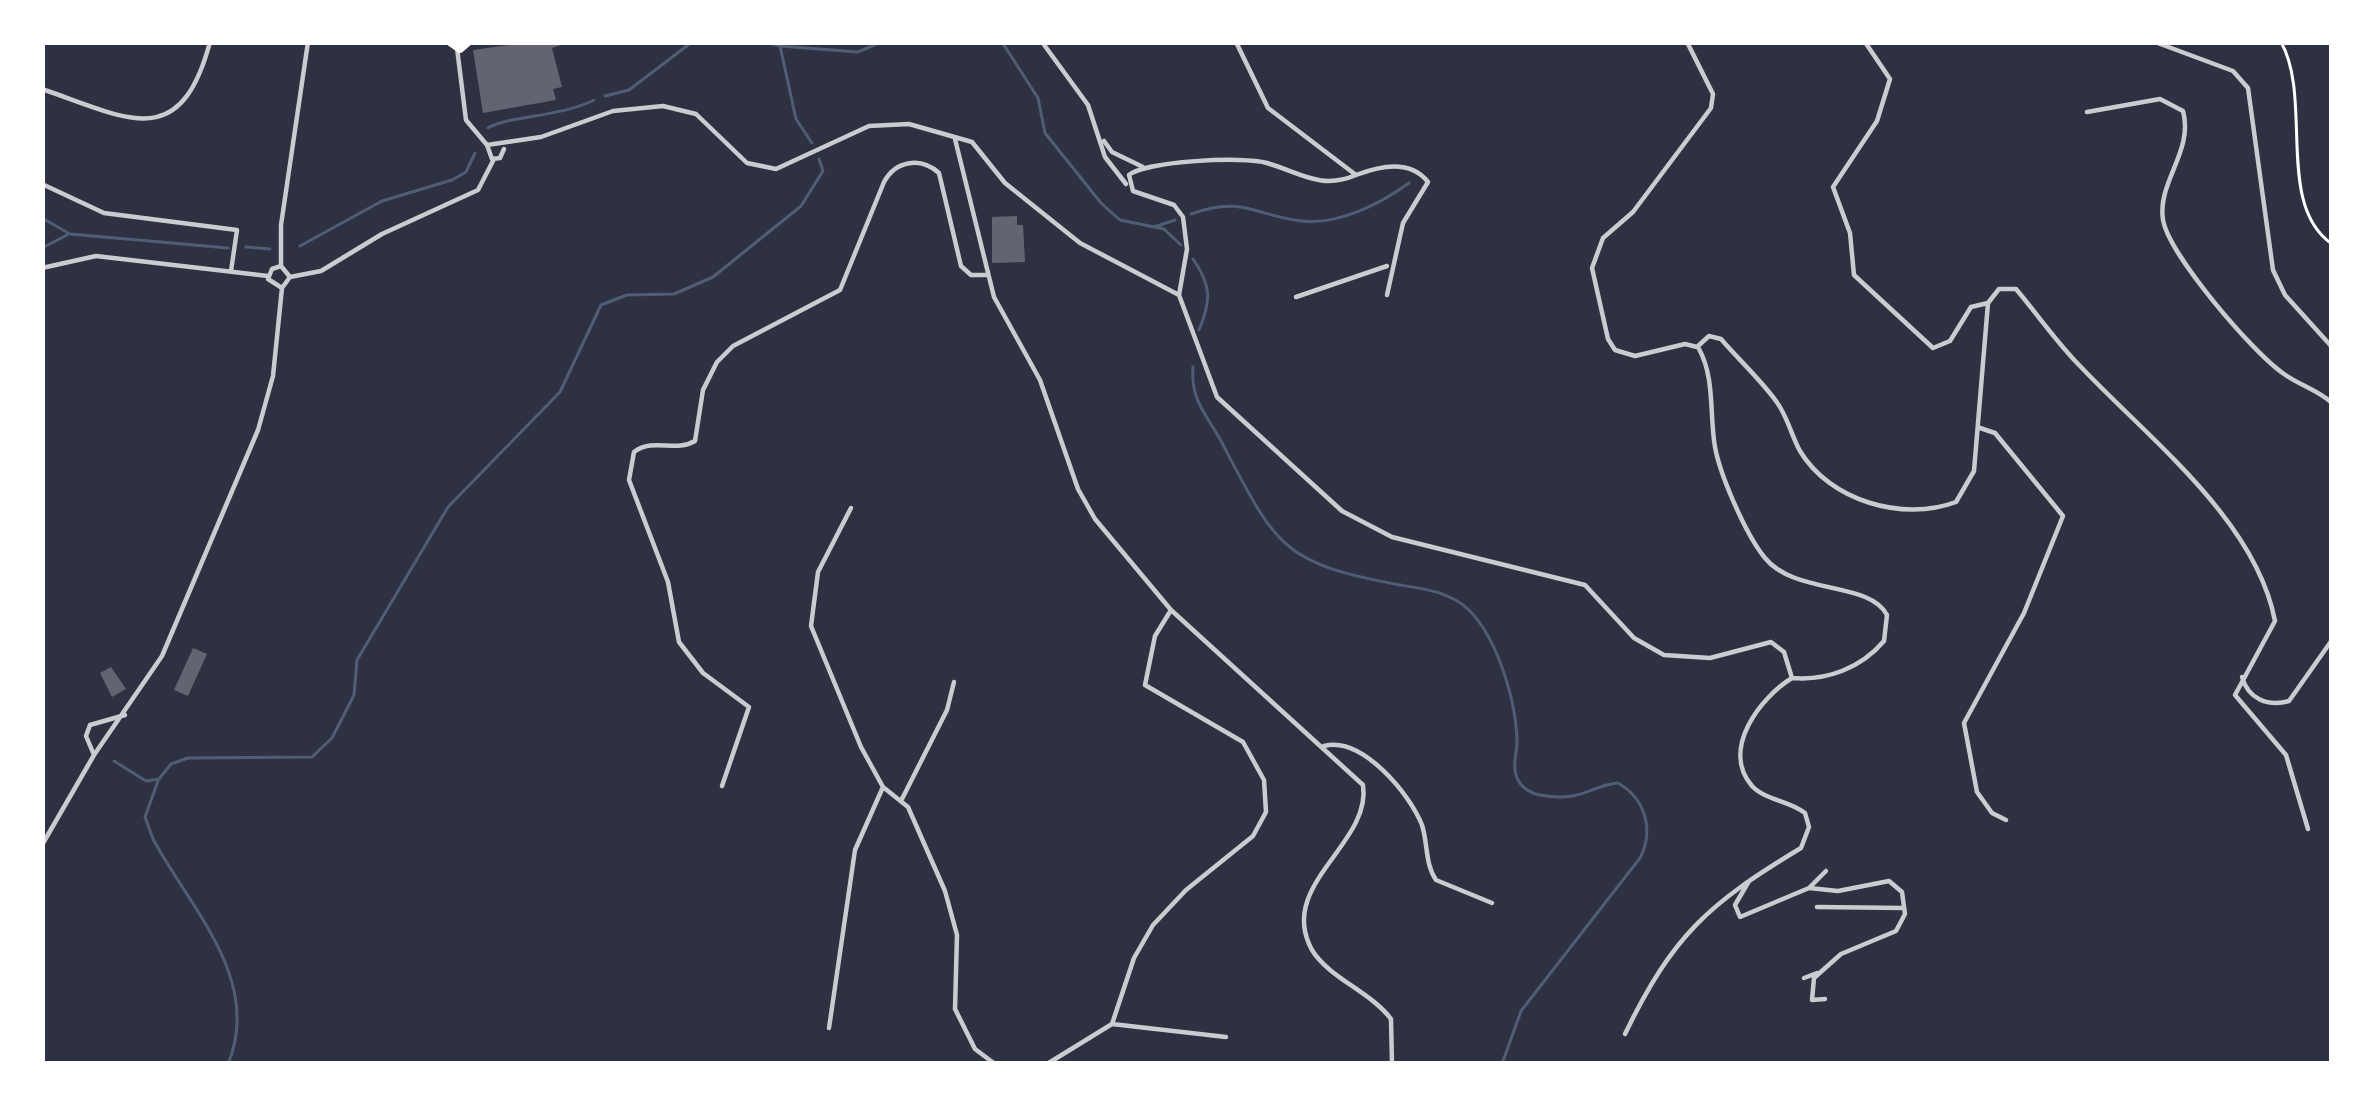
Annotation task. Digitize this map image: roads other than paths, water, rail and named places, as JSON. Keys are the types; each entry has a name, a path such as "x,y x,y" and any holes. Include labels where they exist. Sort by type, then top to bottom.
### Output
{"main road":[{"path":"454,45 468,42"}],"street":[{"path":"290,277 281,266 281,225 308,42"},
{"path":"1042,42 1088,105 1112,152 1145,167"},
{"path":"1235,42 1268,108 1356,175"},
{"path":"1687,42 1713,94 1711,108 1633,212 1603,238 1592,268 1607,339 1615,350 1635,356 1685,344 1697,347"},
{"path":"1865,42 1890,79 1877,121 1833,187 1850,233 1854,275 1933,348 1950,341 1971,307 1988,303"},
{"path":"2155,42 2233,70 2245,82 2254,106 2273,270 2285,295 2332,347"},
{"path":"42,89 130,117 153,119 192,94 209,44"},
{"path":"454,45 466,120 494,160"},
{"path":"2086,112 2160,99 2182,111 2185,143 2163,208 2167,230 2211,295 2278,370 2332,403"},
{"path":"487,145 494,141 503,146 639,106 696,115 747,163 765,169 787,167 854,132 884,123 909,124 972,142 1005,183 1094,253 1179,295"},
{"path":"1101,136 1105,157 1129,187 1174,206 1183,217 1187,249 1179,295 1217,397 1342,511 1419,545 1585,585 1634,638 1664,656 1710,658 1772,642 1784,652 1792,678"},
{"path":"955,139 987,274 1000,310 1040,380 1082,497 1120,555 1171,610 1357,775 1365,791 1356,823 1313,885 1308,932 1316,954 1390,1019 1392,1064"},
{"path":"42,845 94,755 162,656 251,450 273,376 281,289 290,277 321,271 382,234 471,194 484,184 503,146"},
{"path":"1129,187 1132,172 1145,167 1248,160 1324,184 1399,166 1420,173 1428,182 1403,224 1390,265 1387,296"},
{"path":"722,786 749,707 696,666 679,642 668,582 629,480 634,452 645,445 684,447 695,441 705,383 727,351 840,290 884,182 896,167 920,163 939,172 961,266 971,275 987,274"},
{"path":"42,184 104,213 237,230 231,271"},
{"path":"42,268 96,256 268,276 281,266"},
{"path":"1296,297 1390,265"},
{"path":"268,276 271,285 281,289"},
{"path":"1697,347 1709,336 1721,339 1786,416 1810,464 1867,504 1930,509 1956,502 1974,471 1988,303 1999,289 2016,289 2078,364 2192,476 2258,574 2276,621 2235,695 2286,755 2308,829"},
{"path":"1624,1034 1687,930 1753,876 1801,848 1809,832 1805,813 1756,789 1744,766 1752,714 1792,678 1824,676 1858,664 1883,640 1887,615 1869,598 1814,586 1779,572 1762,554 1721,469 1708,374 1697,347"},
{"path":"1980,428 1992,430 2063,516 2024,613 1964,723 1977,792 1992,813 2006,820"},
{"path":"2332,451 2332,470"},
{"path":"851,508 819,567 810,621 861,747 883,787 902,799 955,921 952,988 958,1019 975,1049 994,1064"},
{"path":"1047,1064 1112,1024 1150,928 1186,890 1253,836 1266,812 1264,780 1244,742 1145,685 1155,636 1171,610"},
{"path":"2242,676 2256,698 2289,701 2332,640"},
{"path":"902,799 939,728 954,682"},
{"path":"94,755 86,736 89,725 124,715"},
{"path":"1324,746 1339,744 1389,778 1420,821 1436,880 1492,903"},
{"path":"829,1028 854,850 883,787"},
{"path":"1753,876 1735,904 1738,916 1809,888 1826,872"},
{"path":"1804,978 1858,944 1896,931 1904,908 1901,892 1889,881 1838,891 1809,888"},
{"path":"1817,907 1904,908"},
{"path":"1817,973 1810,996 1816,1003 1826,999"},
{"path":"1112,1024 1226,1037"}],"waterway":[{"path":"605,96 629,90 692,42"},
{"path":"765,42 780,46 796,119 812,143"},
{"path":"780,46 858,52 881,42"},
{"path":"1002,42 1038,98 1045,133 1101,203 1120,220 1164,229 1181,245"},
{"path":"488,128 594,100"},
{"path":"300,246 382,201 452,180 466,172 475,153"},
{"path":"114,761 146,781 159,779 171,764 188,758 312,757 332,738 354,695 357,660 448,507 560,392 601,305 627,295 674,294 713,277 801,206 823,171 819,159"},
{"path":"1191,214 1224,206 1302,221 1330,220 1372,205 1409,183"},
{"path":"42,218 70,234 228,248"},
{"path":"1154,227 1175,220"},
{"path":"42,248 67,235"},
{"path":"246,247 270,249"},
{"path":"1193,259 1208,294 1199,330"},
{"path":"1193,367 1201,407 1255,504 1286,544 1329,568 1445,595 1479,621 1509,691 1516,728 1515,771 1522,786 1537,794 1565,797 1618,783 1635,798 1645,816 1640,858 1521,1011 1502,1064"},
{"path":"158,781 145,817 153,839 218,946 229,974 236,1033 228,1064"}]}
